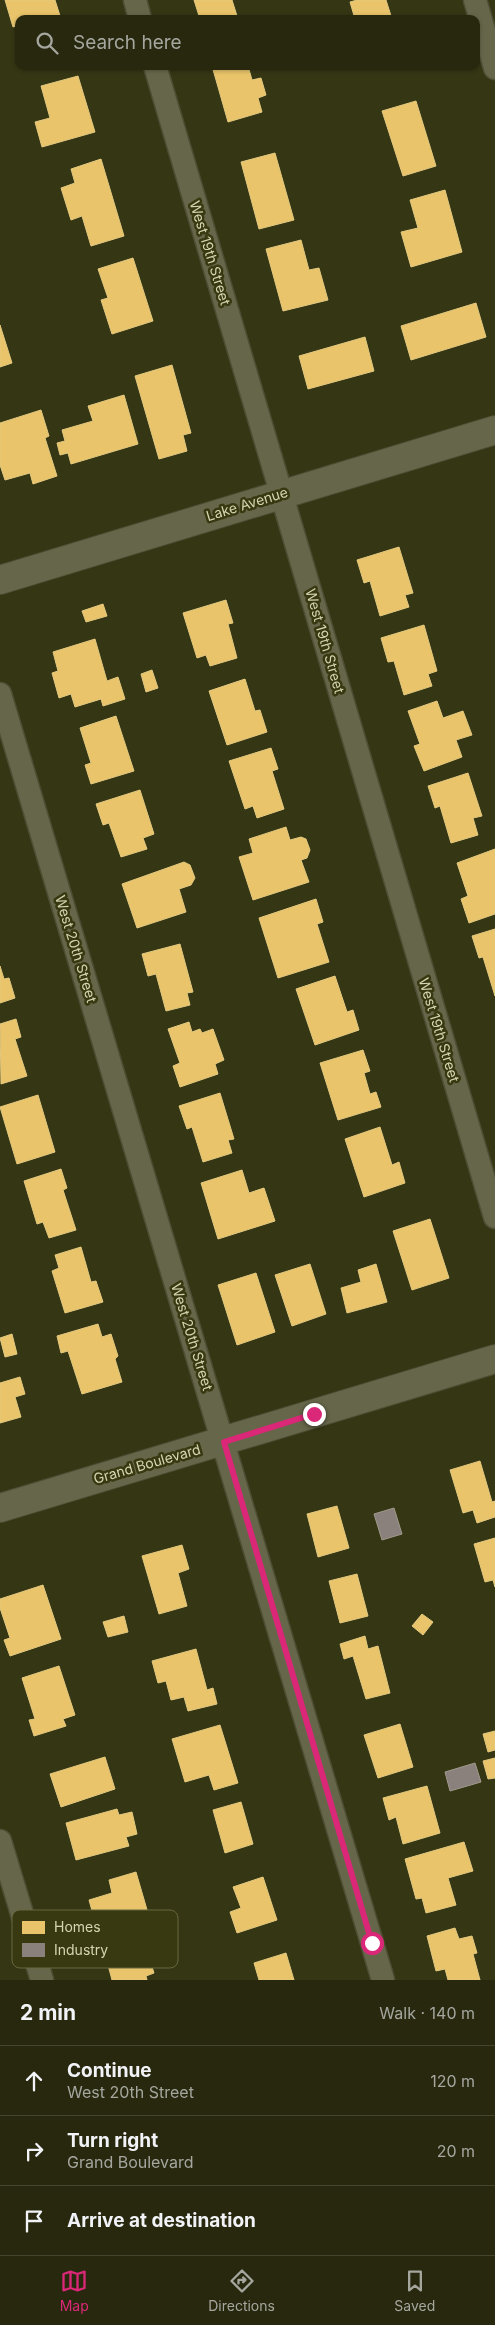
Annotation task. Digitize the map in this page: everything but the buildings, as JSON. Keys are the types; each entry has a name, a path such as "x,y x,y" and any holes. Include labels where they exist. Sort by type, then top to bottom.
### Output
{"street":[{"path":"135,0 139,15"},
{"path":"475,0 479,15"},
{"path":"480,17 495,68"},
{"name":"West 19th Street","path":"155,70 495,1217"},
{"name":"Lake Avenue","path":"0,580 495,430"},
{"name":"West 20th Street","path":"0,694 383,1980"},
{"name":"Grand Boulevard","path":"0,1508 495,1359"},
{"path":"0,1841 21,1910"},
{"path":"38,1968 42,1980"}],"route":[{"path":"314,1414 224,1442 372,1943"}]}
